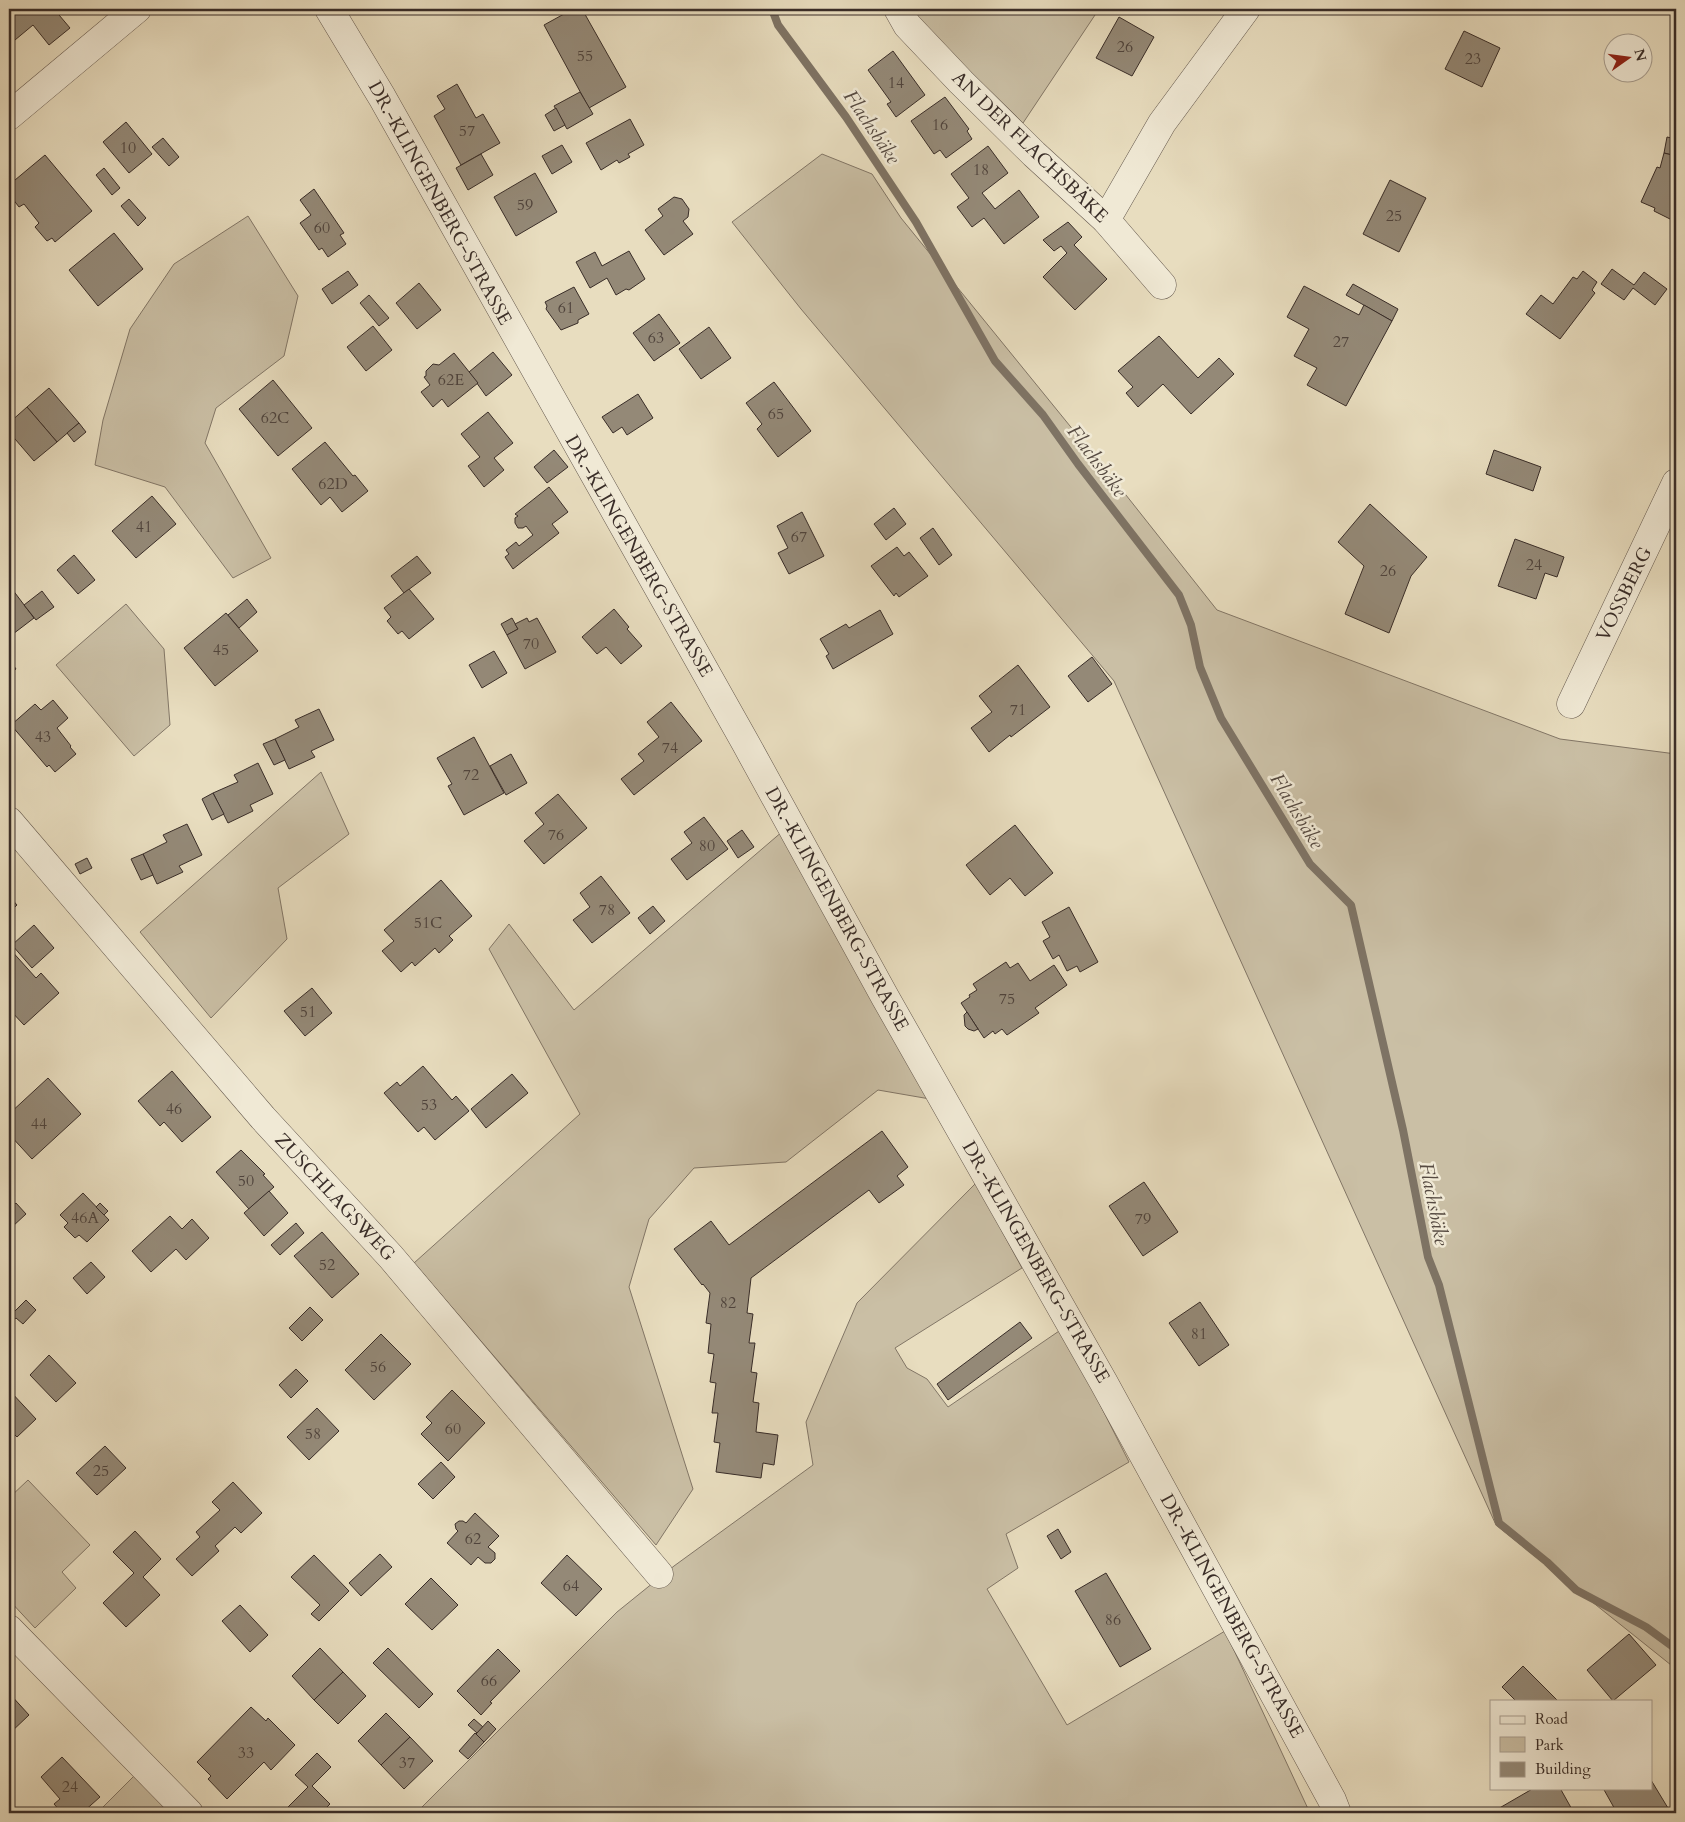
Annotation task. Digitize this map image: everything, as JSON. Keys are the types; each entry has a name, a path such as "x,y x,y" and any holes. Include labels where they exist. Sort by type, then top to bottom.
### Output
{"street":[{"path":"9,116 137,9"},
{"name":"DR.-KLINGENBERG-STRASSE","path":"329,9 382,97 740,733 868,966 1104,1383 1332,1800 1337,1813"},
{"name":"AN DER FLACHSBÄKE","path":"898,9 907,25 961,82 1034,154 1106,220 1162,285"},
{"path":"1106,220 1162,123 1246,9"},
{"name":"VOSSBERG","path":"1571,704 1676,483"},
{"name":"ZUSCHLAGSWEG","path":"9,822 264,1118 391,1257 660,1574"},
{"path":"9,1629 189,1813"}],"green space":[{"path":"908,9 1099,9 1023,123"},
{"path":"822,154 872,174 901,218 1217,610 1560,739 1676,754 1676,1669 1496,1525 1114,681 801,309 732,222"},
{"path":"248,216 298,296 284,356 216,408 205,443 271,558 233,578 165,487 95,465 103,420 130,329 174,264"},
{"path":"126,604 164,649 170,725 134,756 56,665"},
{"path":"321,772 349,834 278,888 287,939 211,1018 140,932"},
{"path":"783,831 930,1099 878,1090 786,1162 694,1168 649,1219 629,1287 693,1489 656,1545 414,1263 580,1114 489,949 509,924 574,1010"},
{"path":"976,1183 1022,1268 895,1348 907,1368 927,1379 948,1407 1062,1329 1129,1462 1006,1534 1018,1568 987,1589 1067,1725 1225,1631 1310,1813 416,1813 617,1612 674,1566 813,1465 806,1422 857,1303"},
{"path":"28,1480 90,1545 62,1572 76,1588 35,1628 9,1600 9,1498"},
{"path":"137,1773 176,1813 97,1813"}],"building":[{"path":"9,9 54,9 70,28 49,45 33,25 9,45"},
{"path":"573,9 582,9 626,87 589,108 544,25"},
{"path":"1119,17 1154,37 1132,76 1096,58"},
{"path":"1464,31 1500,48 1482,87 1445,69"},
{"path":"893,51 925,95 896,117 887,104 891,102 868,70"},
{"path":"457,84 476,118 483,114 500,143 461,165 434,116 445,109 437,96"},
{"path":"580,92 593,114 567,129 554,106"},
{"path":"945,97 969,129 967,131 972,139 946,158 940,150 934,154 911,121"},
{"path":"556,108 565,125 554,131 545,115"},
{"path":"630,119 644,145 628,154 630,157 619,163 617,160 601,170 586,143"},
{"path":"126,122 152,154 129,173 103,142"},
{"path":"1667,137 1676,139 1676,156 1664,153"},
{"path":"163,138 179,157 169,166 152,147"},
{"path":"562,145 572,162 552,174 542,156"},
{"path":"988,146 1008,173 982,193 995,209 1019,190 1039,217 1004,244 984,218 972,227 957,207 969,198 951,174"},
{"path":"1664,153 1676,156 1676,222 1654,211 1655,208 1641,202 1657,167 1660,168"},
{"path":"481,154 493,175 468,190 456,168"},
{"path":"45,155 92,211 55,242 52,238 47,241 35,227 39,223 24,204 19,207 9,194 12,189 9,185"},
{"path":"104,168 120,188 112,195 96,175"},
{"path":"535,173 557,212 516,236 494,197"},
{"path":"1390,180 1426,198 1399,252 1363,234"},
{"path":"314,189 344,233 340,235 346,244 328,257 322,248 319,250 300,223 311,215 300,200"},
{"path":"674,197 682,199 689,209 688,217 683,221 693,234 664,255 645,230 663,216 658,209"},
{"path":"129,199 146,218 138,226 121,206"},
{"path":"1068,222 1082,237 1074,245 1107,279 1075,310 1043,277 1067,253 1061,246 1054,251 1043,240"},
{"path":"114,233 143,269 98,306 69,270"},
{"path":"629,251 645,279 629,290 626,289 616,295 607,278 590,288 576,262 595,252 602,266"},
{"path":"1612,269 1634,285 1644,272 1667,289 1655,305 1633,288 1624,300 1601,284"},
{"path":"348,271 358,285 332,304 322,289"},
{"path":"1583,271 1597,282 1592,290 1595,293 1560,339 1526,314 1541,295 1553,304 1573,277 1577,279"},
{"path":"419,283 441,310 417,329 396,303"},
{"path":"1353,284 1398,309 1392,321 1346,295"},
{"path":"1304,286 1359,315 1364,305 1392,321 1346,406 1307,385 1317,368 1294,356 1309,329 1287,317"},
{"path":"574,287 589,314 578,320 578,323 561,330 546,309 545,302"},
{"path":"369,295 389,318 379,326 360,303"},
{"path":"659,314 680,343 654,361 633,333"},
{"path":"373,326 392,350 366,371 347,347"},
{"path":"709,327 731,358 701,379 679,349"},
{"path":"1159,336 1198,378 1219,358 1234,374 1191,414 1163,384 1138,407 1126,393 1133,387 1118,371"},
{"path":"493,352 512,375 486,396 469,372"},
{"path":"454,353 478,383 448,407 442,399 433,407 421,392 430,385 424,377 426,376 426,371 433,364 439,365"},
{"path":"273,380 312,428 278,456 239,409"},
{"path":"774,382 811,431 778,457 757,429 762,424 746,403"},
{"path":"49,388 79,423 57,442 27,407"},
{"path":"638,394 653,418 627,435 622,427 613,433 602,417"},
{"path":"27,407 57,442 34,461 9,432 9,423"},
{"path":"488,412 513,443 494,458 504,470 484,487 468,466 480,457 461,434"},
{"path":"79,423 86,432 74,442 67,433"},
{"path":"325,442 368,491 342,512 330,497 321,505 292,469"},
{"path":"554,450 568,467 547,483 534,467"},
{"path":"1494,450 1541,467 1533,491 1486,474"},
{"path":"549,487 568,512 552,524 559,533 513,569 505,557 509,554 506,550 516,542 519,546 533,535 526,526 518,528 515,518 518,516 515,514"},
{"path":"152,496 176,524 136,558 112,531"},
{"path":"1370,504 1427,557 1411,576 1389,633 1345,614 1364,566 1338,542"},
{"path":"894,508 906,524 886,540 874,524"},
{"path":"802,512 824,556 789,574 778,553 788,548 777,526"},
{"path":"933,528 952,555 939,565 920,538"},
{"path":"1515,539 1564,557 1557,577 1545,573 1536,599 1498,586"},
{"path":"897,547 904,556 909,552 928,576 899,597 896,593 894,596 871,566"},
{"path":"74,555 95,580 78,594 57,570"},
{"path":"417,556 431,573 404,593 391,576"},
{"path":"9,585 34,618 9,637"},
{"path":"409,589 434,619 409,639 402,631 398,634 387,621 391,617 384,608"},
{"path":"42,591 54,607 36,620 24,605"},
{"path":"247,599 257,612 239,628 228,615"},
{"path":"614,609 629,627 627,629 642,646 621,664 606,647 597,654 582,637"},
{"path":"880,610 893,634 833,669 826,656 829,654 820,639 846,624 849,628"},
{"path":"226,613 258,651 215,686 184,648"},
{"path":"512,618 518,629 507,635 501,624"},
{"path":"527,618 529,622 537,618 556,652 525,669 507,635 518,629 515,624"},
{"path":"494,651 507,673 482,688 469,665"},
{"path":"1092,657 1112,684 1088,702 1068,676"},
{"path":"9,659 16,669 9,674"},
{"path":"1018,665 1050,707 989,752 971,728 992,712 979,696"},
{"path":"53,700 68,718 57,728 76,754 55,772 49,765 47,767 11,725 35,704 41,710"},
{"path":"671,702 702,741 634,795 621,779 644,761 638,754 659,737 647,722"},
{"path":"319,709 334,740 311,751 315,757 289,769 275,739 299,727 295,720"},
{"path":"474,737 504,793 464,815 448,786 452,784 437,758"},
{"path":"275,739 285,760 274,765 263,744"},
{"path":"511,754 527,783 506,795 490,766"},
{"path":"258,763 273,794 250,805 253,811 228,823 213,793 238,782 234,775"},
{"path":"213,793 224,814 212,820 202,799"},
{"path":"558,794 587,828 544,864 524,841 544,824 535,813"},
{"path":"704,817 728,849 687,880 671,859 692,843 684,832"},
{"path":"187,824 202,855 179,866 183,872 157,884 143,854 167,842 163,835"},
{"path":"1015,825 1053,873 1025,896 1010,878 990,895 966,865"},
{"path":"742,830 754,847 738,858 727,841"},
{"path":"143,854 153,875 141,880 131,859"},
{"path":"87,858 92,868 80,874 75,864"},
{"path":"601,876 630,913 592,943 573,920 590,907 580,893"},
{"path":"441,880 472,916 449,936 453,940 439,953 435,948 415,966 412,962 401,972 382,951 394,941 384,930"},
{"path":"9,896 17,905 9,913"},
{"path":"653,906 665,921 650,934 638,918"},
{"path":"1069,907 1098,962 1080,972 1077,966 1067,971 1059,955 1053,959 1043,941 1050,937 1042,922"},
{"path":"34,925 54,948 32,968 12,945"},
{"path":"9,948 36,978 41,973 59,993 24,1025 9,1009"},
{"path":"1006,962 1010,968 1018,963 1030,981 1054,965 1067,985 1035,1008 1039,1013 1007,1035 1002,1029 995,1034 993,1031 984,1038 961,1003 977,990 973,984"},
{"path":"312,988 332,1013 305,1036 284,1011"},
{"path":"967,1012 978,1029 974,1031 965,1026 964,1015"},
{"path":"423,1066 452,1100 456,1096 469,1111 435,1140 424,1127 418,1132 384,1093 397,1082 400,1086"},
{"path":"172,1071 211,1117 182,1142 164,1122 160,1126 138,1101"},
{"path":"512,1074 528,1093 486,1128 471,1109"},
{"path":"48,1078 81,1114 32,1159 9,1134 9,1114"},
{"path":"882,1131 908,1167 897,1176 904,1185 879,1203 869,1190 751,1278 747,1313 753,1314 749,1343 755,1343 751,1372 757,1373 753,1402 759,1403 756,1432 778,1435 774,1465 763,1463 761,1478 716,1472 720,1443 714,1442 718,1413 712,1413 716,1383 710,1382 714,1354 708,1353 711,1324 706,1323 710,1293 674,1249 711,1221 729,1245"},
{"path":"241,1150 265,1174 263,1175 274,1187 249,1209 216,1172"},
{"path":"1144,1182 1178,1232 1143,1256 1109,1206"},
{"path":"269,1191 288,1213 264,1236 244,1213"},
{"path":"83,1193 109,1220 87,1242 79,1235 75,1238 64,1227 68,1223 60,1215"},
{"path":"16,1203 26,1214 12,1227 9,1224 9,1209"},
{"path":"100,1203 108,1211 104,1215 96,1207"},
{"path":"170,1216 182,1229 192,1219 209,1238 186,1260 176,1249 151,1272 132,1251"},
{"path":"296,1223 304,1233 280,1255 271,1245"},
{"path":"322,1232 359,1274 332,1298 294,1256"},
{"path":"91,1262 105,1277 87,1294 73,1278"},
{"path":"26,1300 36,1310 23,1324 16,1318 9,1324 9,1302 15,1311"},
{"path":"1200,1302 1229,1345 1199,1366 1169,1323"},
{"path":"310,1307 323,1320 302,1341 289,1328"},
{"path":"1020,1322 1032,1338 948,1400 937,1384"},
{"path":"381,1334 411,1364 374,1400 345,1370"},
{"path":"49,1355 76,1383 56,1402 30,1375"},
{"path":"296,1369 308,1381 291,1398 279,1385"},
{"path":"452,1390 485,1423 448,1461 421,1434 432,1423 426,1417"},
{"path":"10,1391 36,1419 17,1437 9,1429"},
{"path":"317,1408 339,1431 309,1460 287,1437"},
{"path":"105,1446 126,1468 97,1495 76,1473"},
{"path":"441,1462 455,1477 433,1499 418,1484"},
{"path":"233,1482 262,1513 241,1533 235,1527 215,1546 219,1551 192,1576 176,1559 200,1537 196,1532 220,1510 212,1502"},
{"path":"475,1513 499,1536 488,1547 495,1553 495,1559 491,1563 485,1563 478,1557 471,1565 447,1543 458,1531 455,1524 459,1521 466,1523"},
{"path":"1058,1529 1071,1552 1061,1559 1047,1536"},
{"path":"135,1531 161,1559 143,1577 160,1595 126,1627 103,1603 134,1573 113,1552"},
{"path":"380,1554 392,1567 361,1596 349,1583"},
{"path":"314,1555 349,1591 319,1621 311,1614 320,1605 291,1577"},
{"path":"567,1555 602,1589 576,1616 541,1583"},
{"path":"1106,1573 1151,1649 1120,1667 1075,1591"},
{"path":"431,1578 458,1605 432,1630 405,1604"},
{"path":"240,1605 268,1635 250,1652 222,1621"},
{"path":"1629,1634 1656,1665 1614,1700 1612,1700 1587,1670"},
{"path":"320,1648 343,1672 314,1700 292,1676"},
{"path":"388,1648 433,1694 419,1708 373,1663"},
{"path":"498,1649 520,1671 490,1702 492,1703 481,1715 457,1691"},
{"path":"1523,1666 1557,1700 1515,1700 1502,1687"},
{"path":"343,1672 366,1696 338,1724 314,1700"},
{"path":"9,1693 29,1715 9,1734"},
{"path":"251,1707 266,1721 268,1718 295,1745 271,1770 264,1762 227,1799 208,1779 211,1776 197,1762"},
{"path":"386,1713 410,1737 381,1765 358,1741"},
{"path":"474,1719 483,1727 477,1733 468,1725"},
{"path":"488,1721 496,1729 484,1742 476,1734"},
{"path":"475,1733 484,1742 468,1759 459,1751"},
{"path":"410,1737 433,1761 404,1789 381,1765"},
{"path":"317,1753 331,1767 312,1786 330,1804 326,1808 331,1813 283,1812 308,1787 295,1775"},
{"path":"62,1757 100,1797 82,1813 62,1813 54,1804 60,1799 41,1777"},
{"path":"1652,1782 1671,1813 1617,1813 1604,1790 1652,1790"},
{"path":"1531,1790 1561,1790 1574,1813 1498,1813 1496,1810"}],"waterway":[{"name":"Flachsbäke","path":"772,9 778,25 846,117 916,222 995,361 1043,415 1078,464 1179,595 1191,625 1200,667 1221,718 1310,864 1351,905 1403,1130 1428,1257 1439,1285 1499,1523 1547,1562 1576,1590 1646,1627 1676,1649"}]}
